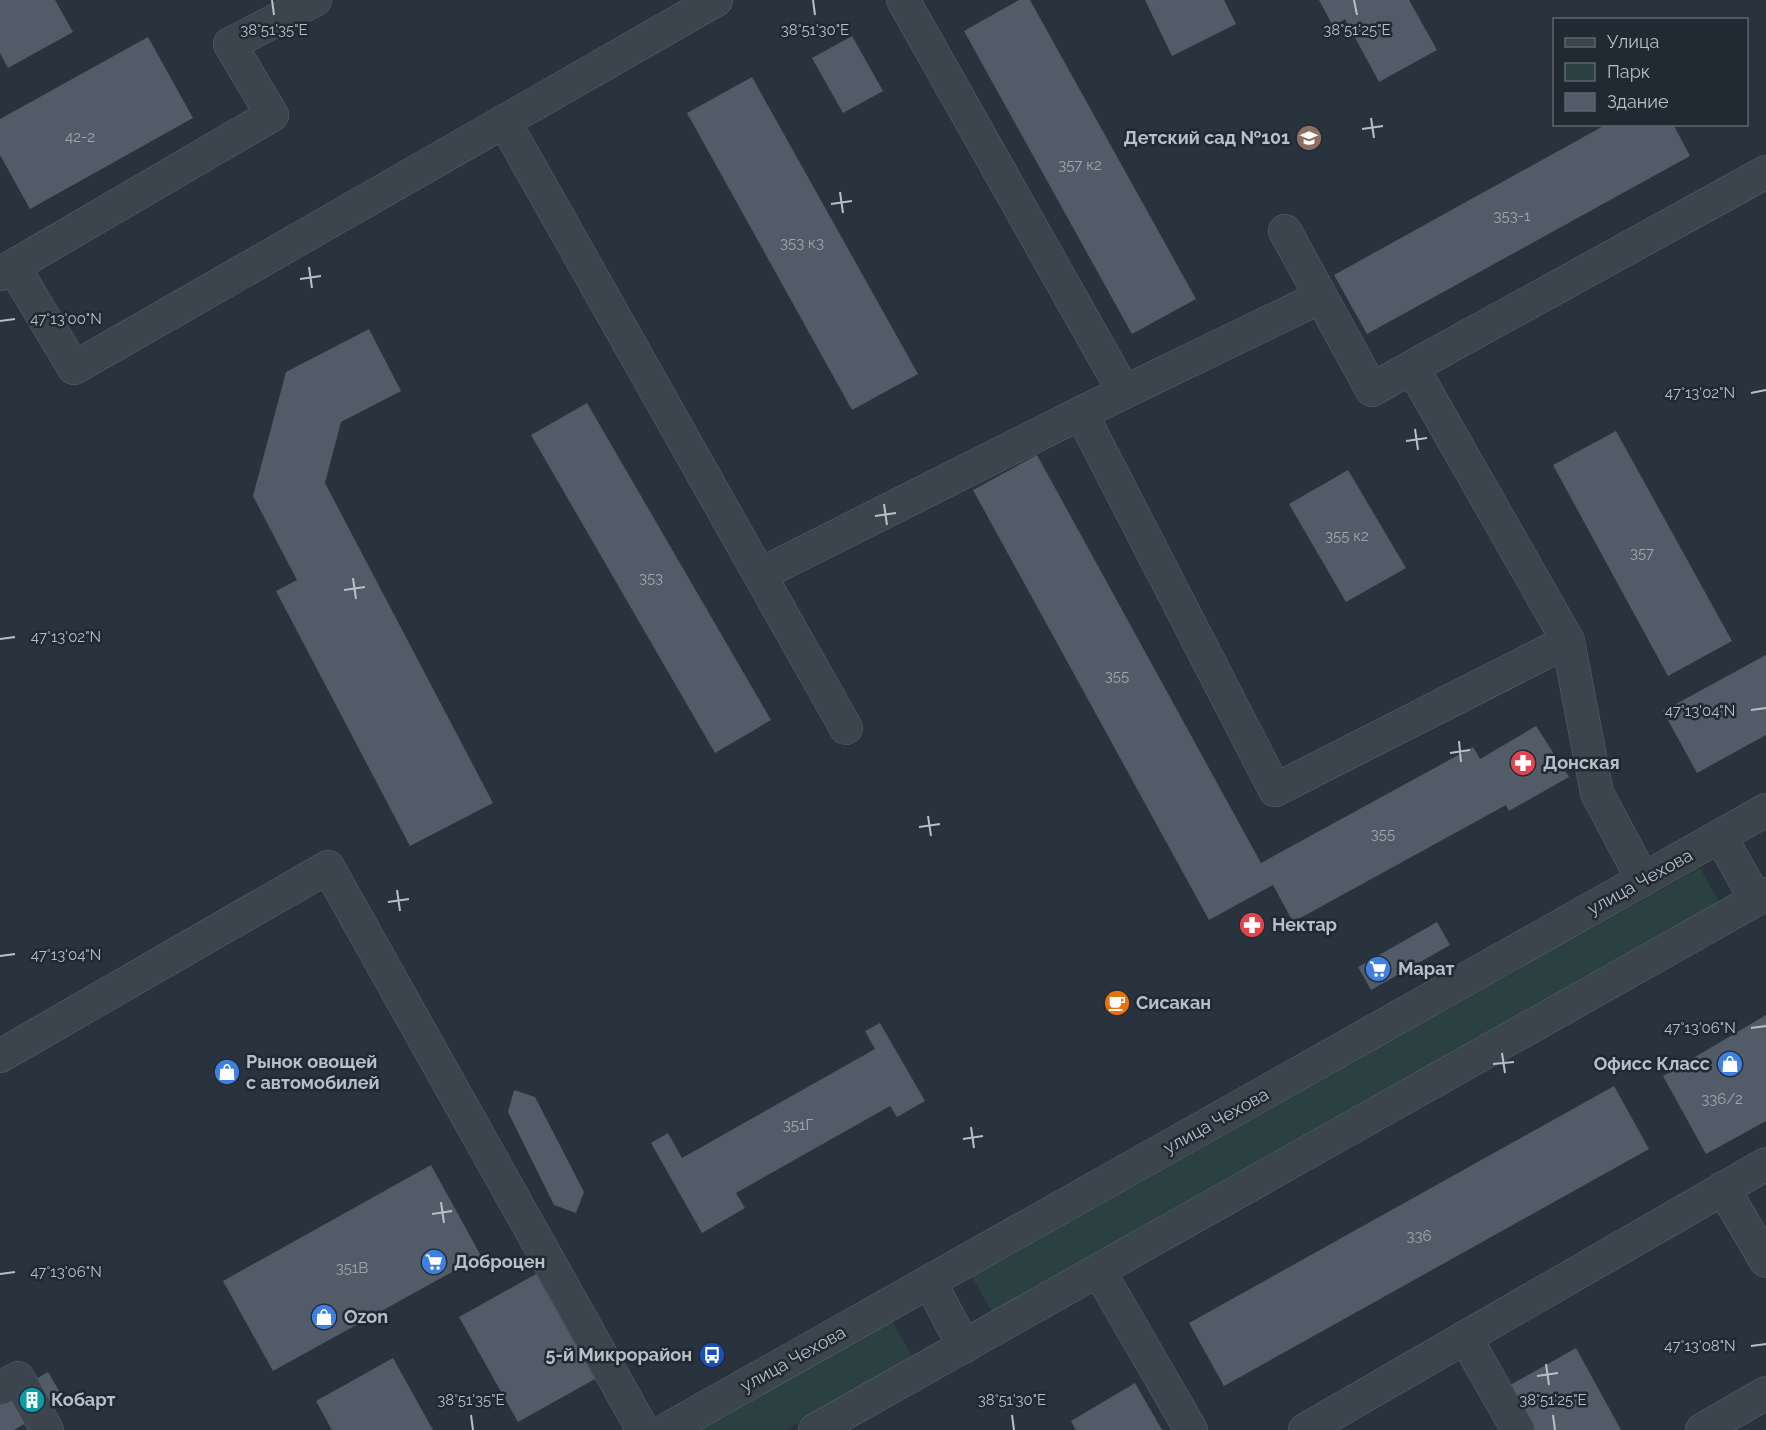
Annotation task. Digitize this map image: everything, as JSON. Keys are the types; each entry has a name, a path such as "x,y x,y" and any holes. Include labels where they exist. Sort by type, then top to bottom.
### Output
{"street":[{"path":"315,0 230,44 272,115 7,270 74,368 716,0"},
{"path":"903,0 1124,392"},
{"path":"504,121 846,728"},
{"path":"1285,231 1372,390 1766,172"},
{"path":"761,574 1081,413 1321,297"},
{"path":"1412,367 1568,641 1597,793 1643,880"},
{"path":"1081,413 1275,790 1568,641"},
{"name":"улица Чехова","path":"666,1430 1766,810"},
{"path":"815,1430 1761,897 1720,836"},
{"path":"0,1056 328,867 643,1430"},
{"path":"1305,1430 1766,1164"},
{"path":"1724,1188 1766,1261"},
{"path":"1099,1271 1191,1430"},
{"path":"930,1282 964,1347"},
{"path":"1465,1337 1518,1430"},
{"path":"0,1389 18,1378 47,1430"},
{"path":"1701,1430 1766,1393"}],"green space":[{"path":"1700,868 1720,904 992,1312 971,1275"},
{"path":"892,1321 913,1358 786,1430 699,1430"}],"building":[{"path":"0,0 55,0 73,32 8,68 0,53"},
{"path":"1019,0 1030,0 1196,299 1132,334 964,31"},
{"path":"1145,0 1224,0 1236,24 1172,56"},
{"path":"1319,0 1409,0 1437,50 1379,82 1345,19 1333,26"},
{"path":"852,36 883,91 843,113 812,58"},
{"path":"148,37 193,118 30,209 0,155 0,119"},
{"path":"752,77 918,374 852,410 687,113"},
{"path":"1603,126 1674,126 1690,156 1367,334 1334,275"},
{"path":"369,329 401,391 341,422 325,483 493,803 410,846 276,591 297,580 253,496 286,372"},
{"path":"587,403 771,720 715,753 531,435"},
{"path":"1616,431 1732,641 1668,676 1553,465"},
{"path":"1037,455 1261,863 1473,747 1480,759 1536,726 1569,777 1509,811 1506,805 1293,922 1273,885 1209,920 973,490"},
{"path":"1348,470 1406,568 1346,602 1289,504"},
{"path":"1766,655 1766,735 1697,773 1663,711"},
{"path":"1437,922 1450,945 1371,990 1358,967"},
{"path":"1766,1015 1766,1121 1706,1154 1663,1076"},
{"path":"880,1023 925,1101 897,1117 890,1106 736,1193 745,1208 702,1233 651,1143 668,1133 682,1158 875,1049 865,1031"},
{"path":"1614,1086 1649,1149 1224,1386 1189,1323"},
{"path":"514,1090 535,1097 584,1192 576,1213 554,1205 508,1112"},
{"path":"431,1165 481,1256 273,1371 223,1281"},
{"path":"536,1274 595,1379 518,1422 459,1317"},
{"path":"1576,1348 1621,1430 1535,1430 1510,1385"},
{"path":"393,1358 433,1430 332,1430 316,1401"},
{"name":"Кобарт","path":"48,1372 65,1401 14,1430 0,1430 0,1400"},
{"path":"1135,1383 1162,1430 1076,1430 1071,1421"}],"place":[{"name":"Детский сад №101","path":"1309,138"},
{"name":"Донская","path":"1523,763"},
{"name":"Нектар","path":"1252,925"},
{"name":"Марат","path":"1378,969"},
{"name":"Сисакан","path":"1117,1003"},
{"name":"Офисс Класс","path":"1730,1064"},
{"name":"Рынок овощей с автомобилей","path":"227,1072"},
{"name":"Доброцен","path":"434,1262"},
{"name":"Ozon","path":"324,1317"},
{"name":"5-й Микрорайон","path":"712,1355"},
{"name":"Кобарт","path":"32,1400"}]}
